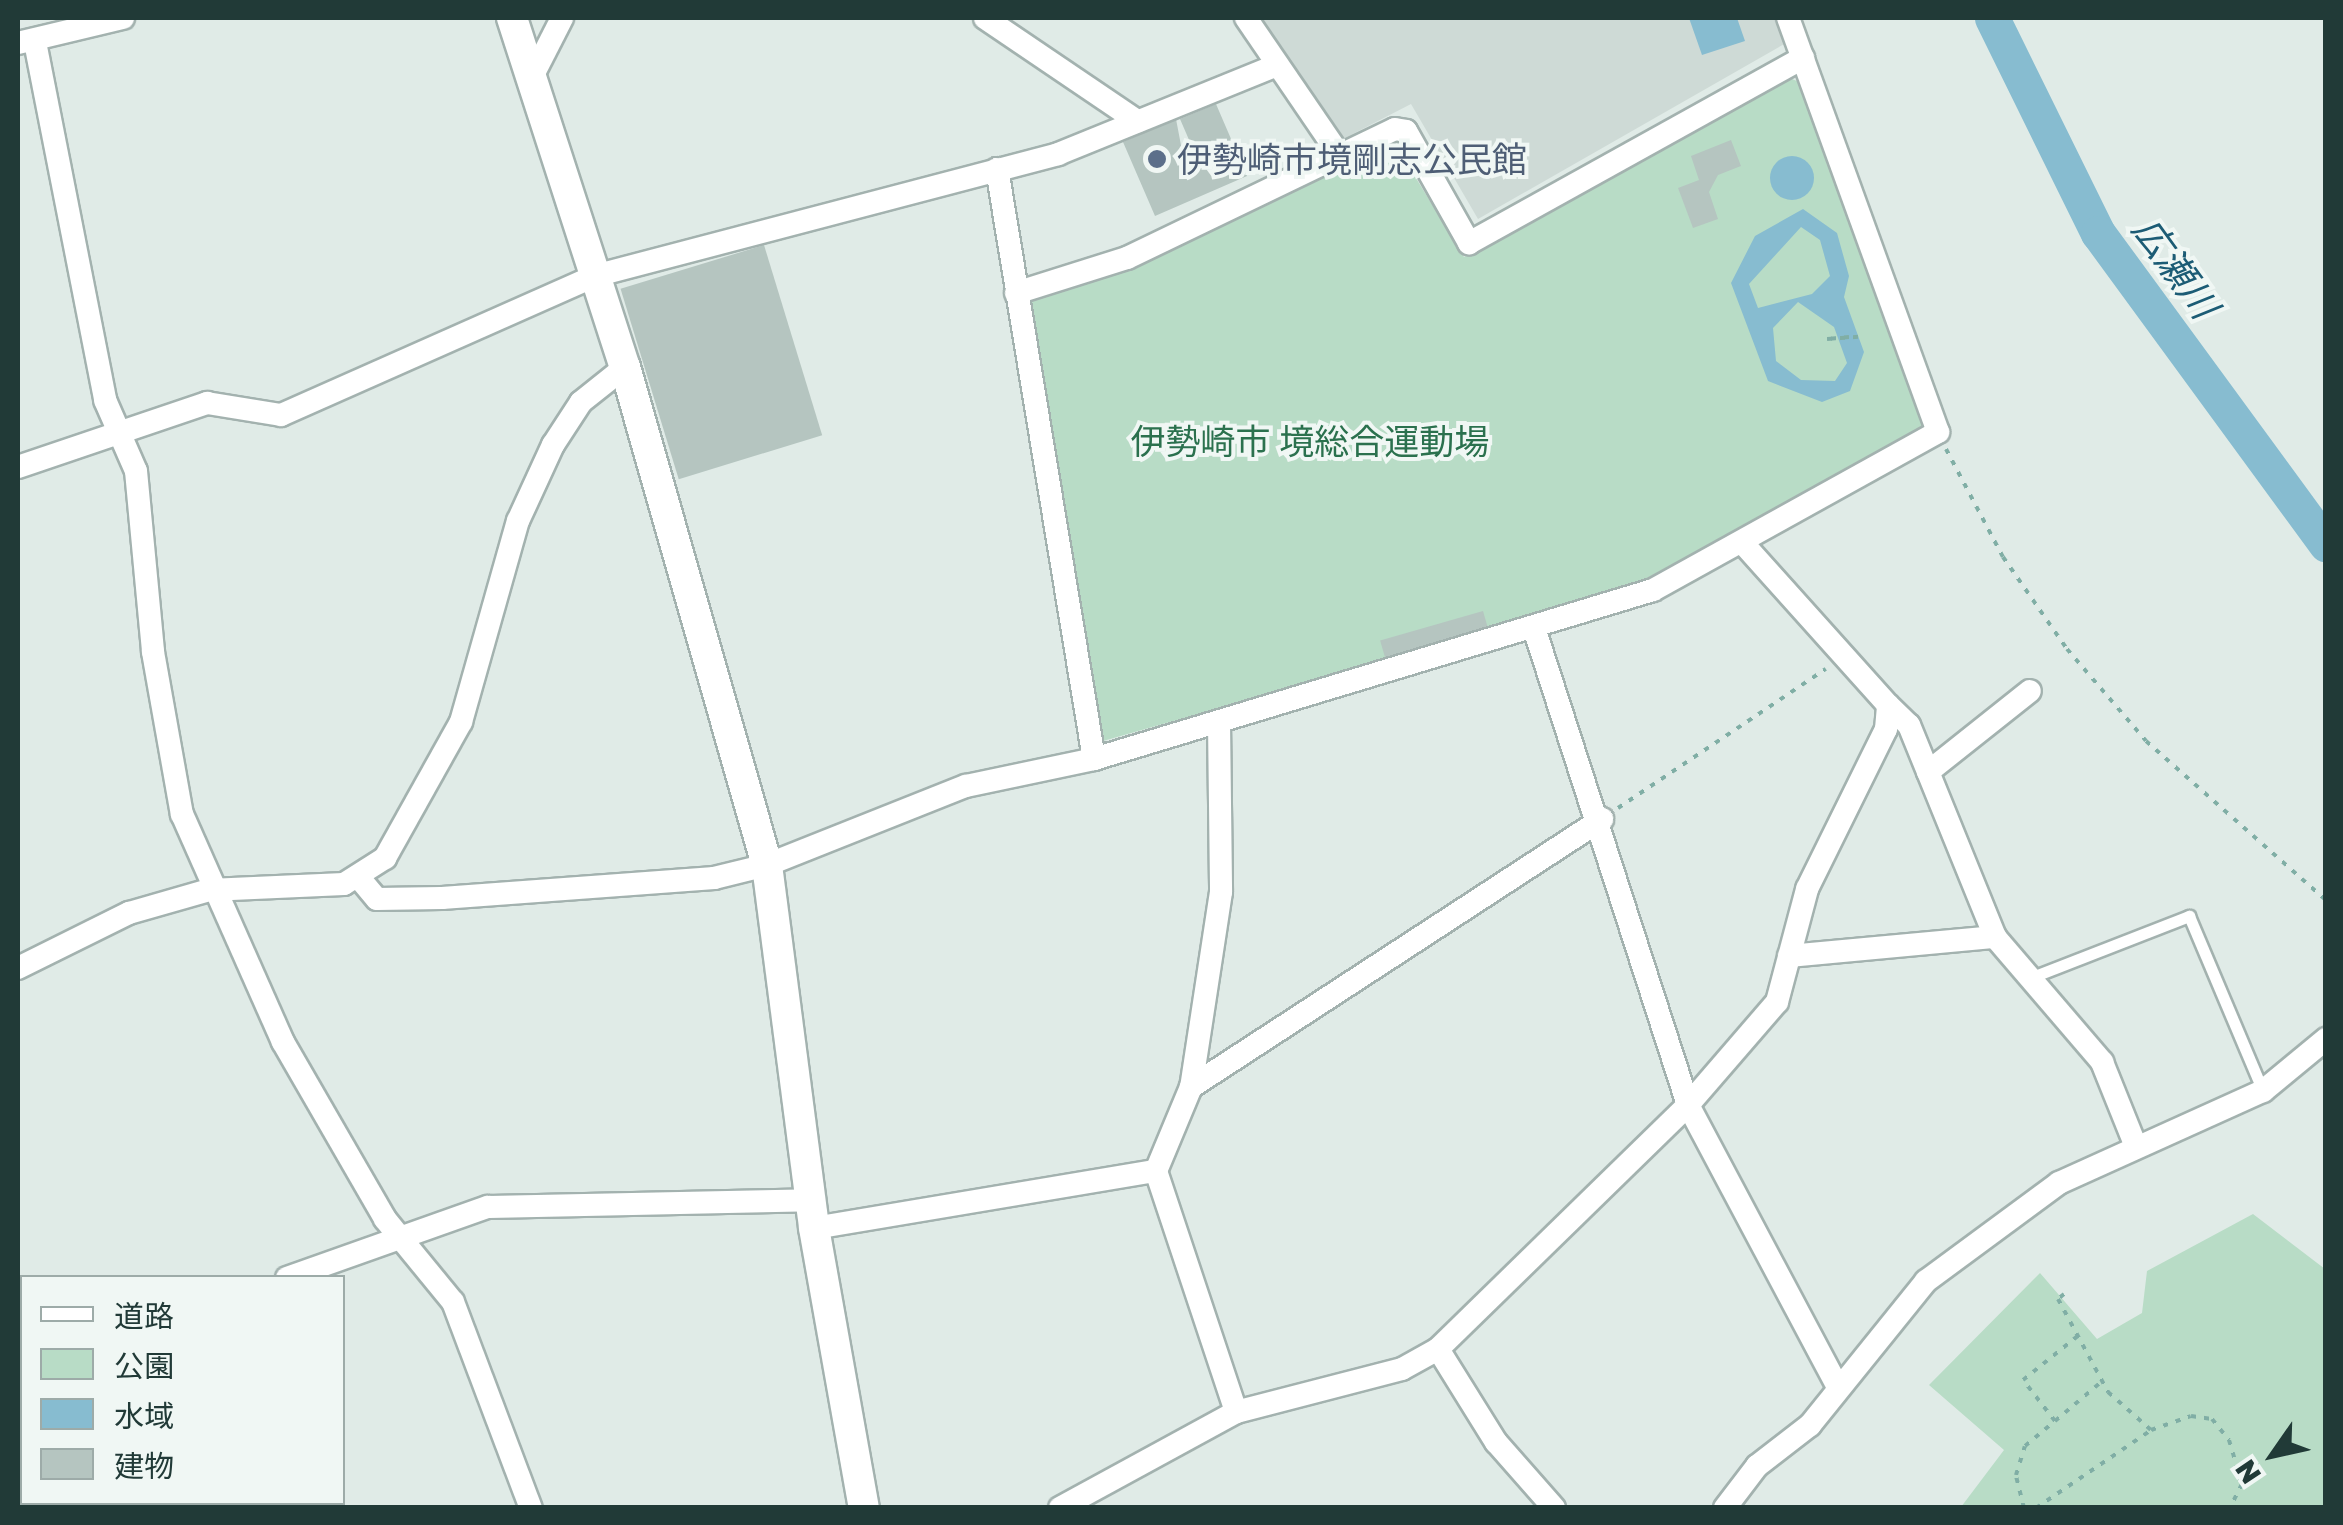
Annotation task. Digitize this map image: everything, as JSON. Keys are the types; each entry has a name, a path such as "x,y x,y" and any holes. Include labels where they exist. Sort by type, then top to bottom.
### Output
{"street":[{"path":"124,18 26,42 98,367 139,487 168,751 208,890 283,1042 398,1234 453,1302 531,1508"},
{"path":"512,18 626,367 766,865 813,1214 864,1508"},
{"path":"532,78 562,18"},
{"path":"984,18 1137,121"},
{"path":"1246,18 1340,156"},
{"path":"360,879 377,899 442,898 714,878 766,865 966,786 1094,759 1536,631 1652,590 1938,432 1788,18"},
{"path":"1016,293 1127,258 1340,156 1406,131 1469,244 1803,58"},
{"path":"18,467 207,403 281,415 594,276 997,169 1137,121 1277,65"},
{"path":"997,169 1094,759"},
{"path":"18,968 128,913 208,890 360,879 407,825 462,722 518,521 553,445 580,402 626,367"},
{"path":"1742,542 1909,725 1995,936 2026,980 2102,1062 2134,1144"},
{"path":"1536,631 1602,819 1688,1105 1836,1385"},
{"path":"1928,772 2030,691"},
{"path":"1060,1508 1236,1412 1402,1369 1438,1350 1688,1105 1777,1002 1808,889 1886,729 1888,705"},
{"path":"1219,722 1221,892 1191,1088 1156,1171 1236,1412"},
{"path":"1191,1088 1602,819"},
{"path":"1789,956 1995,936"},
{"path":"1725,1508 1757,1466 1810,1425 1836,1385 1926,1281 2058,1183 2134,1144 2263,1091 2326,1039"},
{"path":"295,1275 398,1234 488,1207 813,1214 1156,1171"},
{"path":"1438,1350 1496,1442 1554,1508"}],"lane":[{"path":"2026,980 2189,916 2263,1091"}],"path":[{"path":"1849,337 1827,339 1866,336"},
{"path":"1938,432 2003,556 2068,649 2158,754 2326,900"},
{"path":"1602,819 1844,657"},
{"path":"2064,1294 2101,1382 2152,1430"},
{"path":"2055,1421 2023,1380 2079,1335"},
{"path":"2024,1508 2016,1475 2025,1446 2101,1382"},
{"path":"2036,1508 2174,1418 2212,1418 2240,1462 2230,1508"}],"shaded area":[{"path":"1256,18 1777,18 1786,43 1478,219 1411,104 1339,141"}],"green space":[{"name":"伊勢崎市 境総合運動場","path":"1790,78 1799,82 1924,428 1616,595 1103,741 1027,308 1035,297 1394,142 1464,257"},
{"path":"2253,1214 2325,1269 2325,1507 1961,1507 2004,1450 1929,1385 2040,1273 2097,1339 2142,1313 2147,1271"}],"water":[{"path":"1689,18 1737,18 1745,41 1702,55"},
{"path":"1792,156 1807,163 1814,178 1807,193 1792,200 1777,193 1770,178 1777,163"},
{"path":"1803,209 1837,233 1849,276 1844,297 1864,352 1850,391 1822,402 1768,381 1731,283 1755,236","holes":["1801,227 1820,240 1830,276 1812,294 1758,308 1749,284","1798,302 1834,327 1847,363 1835,381 1801,380 1776,361 1773,328"]}],"building":[{"name":"伊勢崎市境剛志公民館","path":"1216,104 1247,176 1155,216 1123,142 1176,119 1184,161 1196,156 1180,119"},
{"path":"1731,140 1741,166 1718,175 1709,192 1718,219 1693,228 1678,188 1699,180 1691,156"},
{"path":"764,245 822,435 679,479 621,289"},
{"path":"1483,611 1488,628 1385,658 1380,640"}],"waterway":[{"name":"広瀬川","path":"1992,18 2098,233 2326,545"}],"place":[{"name":"伊勢崎市境剛志公民館","path":"1157,159"}]}
